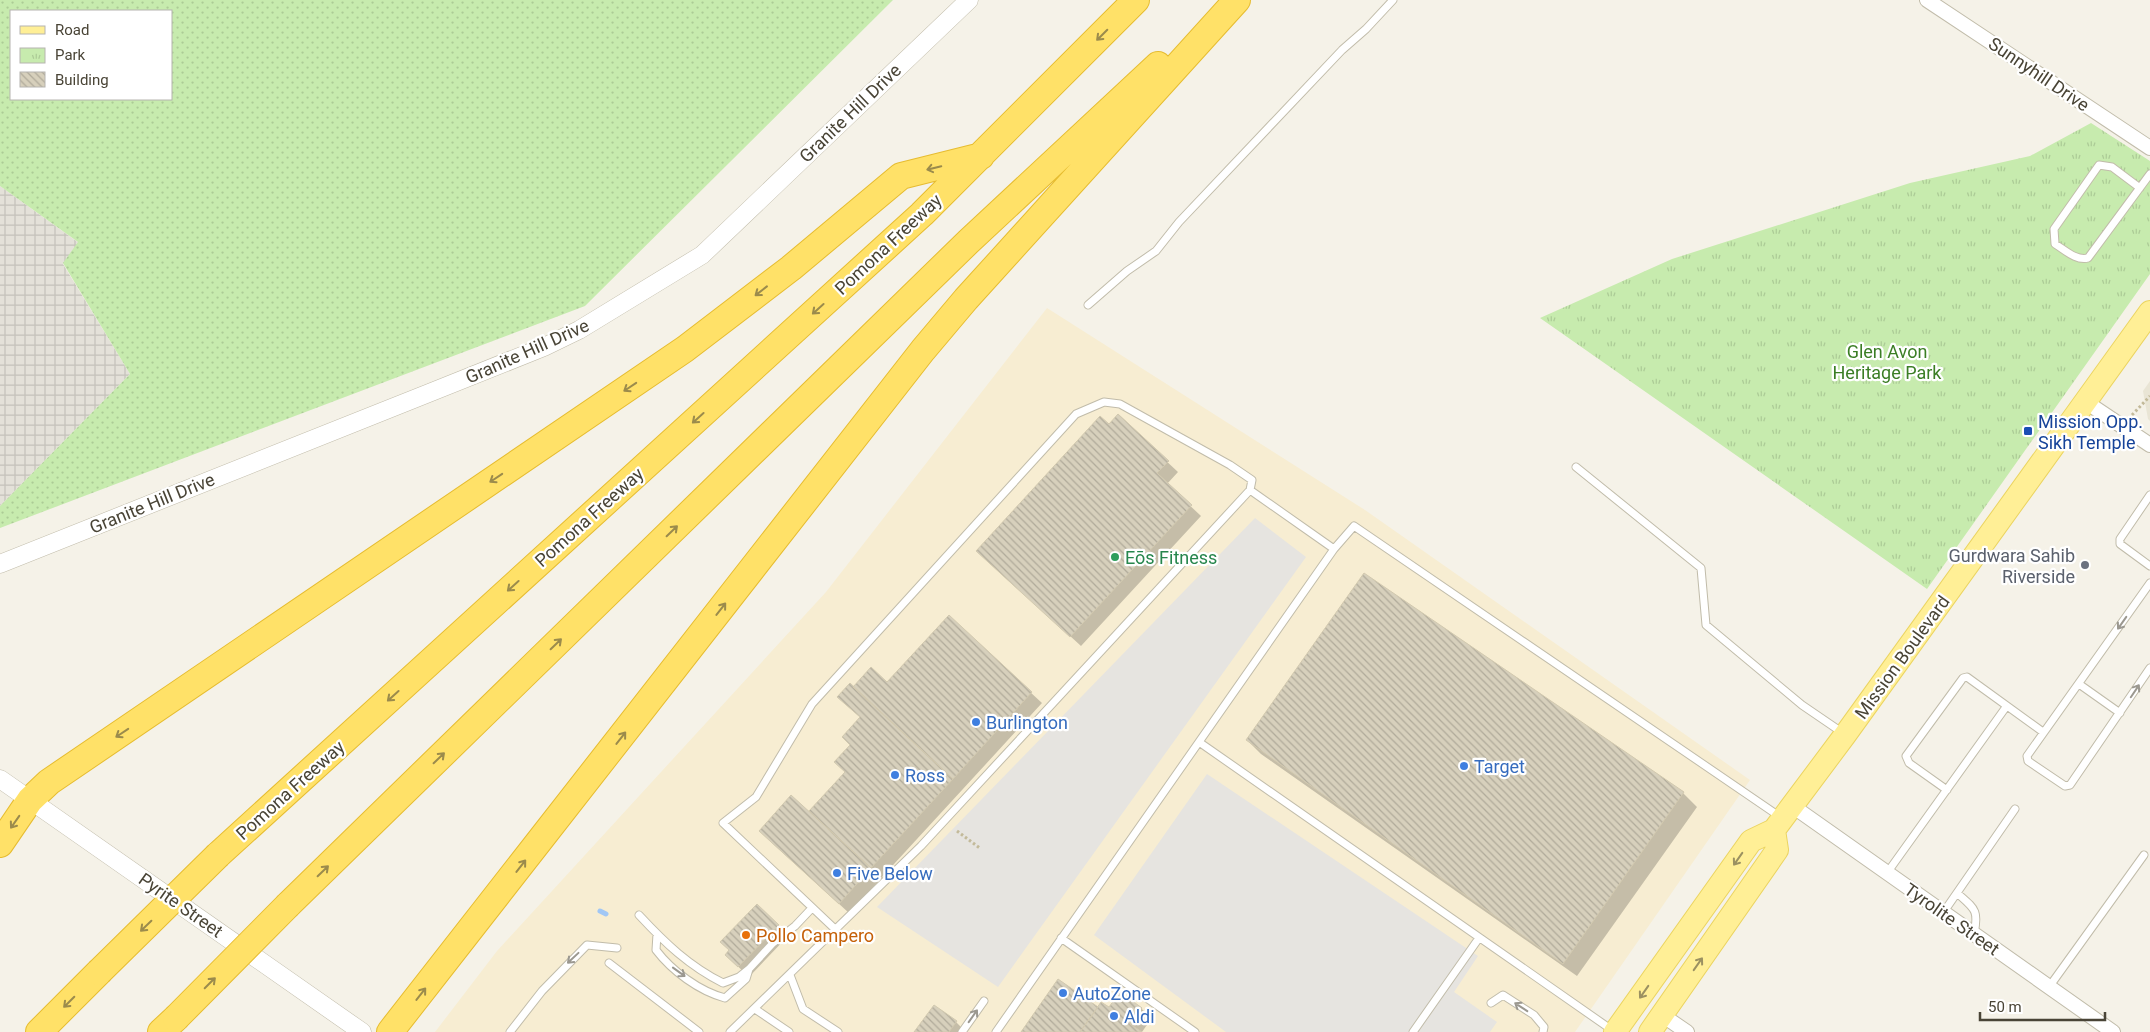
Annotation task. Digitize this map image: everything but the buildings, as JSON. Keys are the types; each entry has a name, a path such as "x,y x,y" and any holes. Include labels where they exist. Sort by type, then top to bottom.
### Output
{"highway":[{"name":"Pomona Freeway","path":"39,1032 218,855 922,214 1136,0"},
{"path":"169,1025 288,905 968,242 1227,0"},
{"path":"390,1032 923,350 966,299 1238,0"},
{"path":"0,844 30,800 48,782 685,350 791,268 901,176 981,156"}],"main road":[{"name":"Mission Boulevard","path":"1615,1032 1751,841 1782,818 1845,735 2150,312"},
{"path":"1656,1023 1777,850 1782,818"}],"street":[{"name":"Granite Hill Drive","path":"0,564 429,394 544,347 579,330 702,255 969,0"},
{"name":"Sunnyhill Drive","path":"1927,0 2150,148"},
{"path":"2086,402 2150,445"},
{"name":"Pyrite Street","path":"0,779 362,1032"},
{"name":"Tyrolite Street","path":"1782,818 1887,874 2113,1032"},
{"path":"1656,1023 1687,1032"}],"lane":[{"path":"1088,305 1128,271 1156,251 1193,208 1342,50 1393,0"},
{"path":"2140,188 2112,167 2099,164 2054,230 2055,244 2073,256 2083,260 2088,258 2140,188 2150,174"},
{"path":"730,1032 790,975 836,930 921,846 1250,490 1252,480 1230,464 1120,404 1104,402 1076,414 812,704 756,797 723,823 836,930"},
{"path":"1576,467 1701,568 1706,625 1802,705 1845,735"},
{"path":"1250,490 1334,549"},
{"path":"2150,495 2120,539 2120,544 2150,566"},
{"path":"996,1032 1334,549 1354,526 1782,818"},
{"path":"2150,583 2043,732 2027,756 2028,761 2065,786 2070,785 2150,668"},
{"path":"1947,790 1909,763 1906,756 1963,678 1966,677 2043,732"},
{"path":"2079,684 2120,713"},
{"path":"1887,874 2006,707"},
{"path":"1198,742 1615,1032"},
{"path":"1943,913 2015,810"},
{"path":"2049,987 2144,856"},
{"path":"1957,893 1974,908 1977,918 1974,935"},
{"path":"640,915 657,934 689,963 723,983 739,977 749,969 773,943 795,926 812,908"},
{"path":"657,934 656,950 666,963 712,994 725,998 746,978 749,969"},
{"path":"1061,938 1195,1032"},
{"path":"1413,1032 1479,938"},
{"path":"510,1032 542,991 587,945 617,948"},
{"path":"609,963 700,1032"},
{"path":"790,975 803,1009 838,1032"},
{"path":"1491,1003 1503,995 1534,1015 1544,1027 1543,1032"},
{"path":"962,1032 984,1001"},
{"path":"755,1009 789,1032"},
{"path":"685,1032 690,1025"}],"path":[{"path":"2121,426 2150,396"},
{"path":"957,831 981,849"}],"shaded area":[{"path":"0,186 79,243 63,264 130,374 0,506"},
{"path":"1047,308 1365,510 1750,780 1575,1032 435,1032 497,951 826,592"},
{"path":"2150,381 2150,421 2143,391"},
{"path":"1255,518 1306,557 998,987 877,907"},
{"path":"1207,774 1478,956 1454,992 1497,1022 1490,1032 1226,1032 1094,935"}],"green space":[{"path":"0,0 893,0 585,306 0,528 0,506 130,374 63,263 78,242 0,186"},
{"name":"Glen Avon Heritage Park","path":"2091,123 2150,161 2150,274 1927,589 1540,318 1672,259 1910,183 2030,156"}],"waterway":[{"path":"600,911 606,914"}],"place":[{"name":"Mission Opp. Sikh Temple","path":"2028,431"},
{"name":"Eōs Fitness","path":"1115,557"},
{"name":"Gurdwara Sahib Riverside","path":"2085,565"},
{"name":"Burlington","path":"976,722"},
{"name":"Target","path":"1464,766"},
{"name":"Ross","path":"895,775"},
{"name":"Five Below","path":"837,873"},
{"name":"Pollo Campero","path":"746,935"},
{"name":"AutoZone","path":"1063,993"},
{"name":"Aldi","path":"1114,1016"}]}
